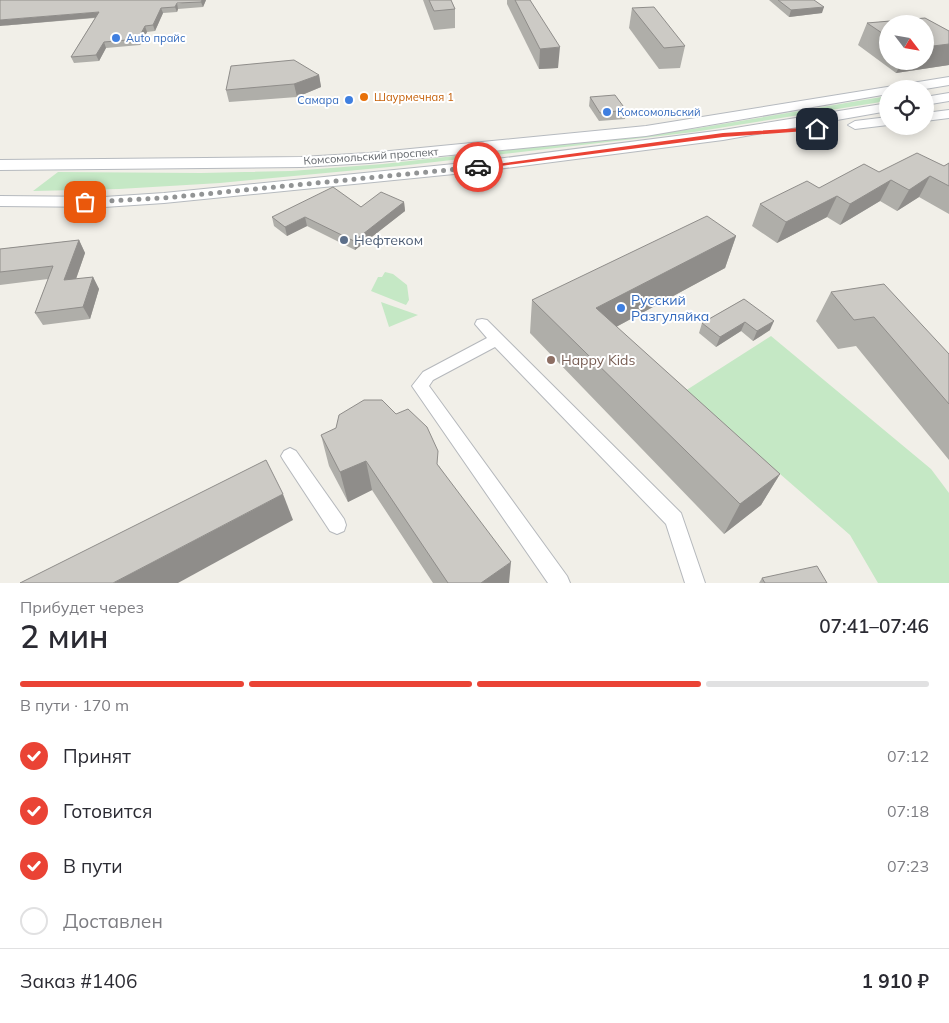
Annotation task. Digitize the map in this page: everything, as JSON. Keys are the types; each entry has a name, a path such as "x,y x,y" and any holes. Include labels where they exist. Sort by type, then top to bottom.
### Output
{"main road":[{"path":"934,83 949,81"},
{"name":"Комсомольский проспект","path":"0,165 301,162 369,158 646,130 879,91"},
{"path":"934,100 949,97"},
{"name":"Комсомольский проспект","path":"0,202 104,202 164,198 474,167 723,135 879,109"},
{"path":"934,116 949,114"},
{"path":"723,135 800,131 879,122"},
{"path":"0,181 19,165"}],"street":[{"path":"482,324 674,519 695,583"},
{"path":"496,340 428,376 420,386 560,583"},
{"path":"290,456 337,525"}],"green space":[{"path":"879,97 879,102 694,132 400,166 220,183 119,189 33,191 58,172 201,173 291,171 383,164 693,129"},
{"path":"385,272 393,274 407,285 409,300 406,305 371,291 378,277 382,277"},
{"path":"381,302 418,315 389,327"},
{"path":"771,336 931,469 949,493 949,583 878,583 850,535 685,391"}],"building":[{"path":"0,0 202,0 201,2 177,3 175,7 161,8 153,25 145,26 138,39 104,42 96,55 71,57 99,12 0,20"},
{"path":"429,0 451,0 455,9 434,11"},
{"path":"515,0 530,0 560,47 540,49"},
{"path":"778,0 814,0 824,7 791,10"},
{"path":"654,7 685,46 664,48 632,8"},
{"path":"879,22 879,31 867,23"},
{"path":"934,23 949,31 949,44 934,46"},
{"path":"294,60 319,75 294,84 226,90 231,66"},
{"path":"615,95 626,110 600,113 590,97"},
{"path":"917,153 944,166 949,163 949,186 930,176 909,190 891,180 850,204 837,196 786,222 760,204 807,181 819,188 864,164 879,172"},
{"path":"333,187 361,207 381,192 404,202 354,241 305,217 285,227 272,217"},
{"path":"707,216 736,236 596,308 780,474 740,504 532,300"},
{"path":"79,240 64,280 93,277 83,307 35,313 53,266 0,272 0,249"},
{"path":"884,284 949,354 949,404 874,317 854,320 831,292"},
{"path":"744,299 774,321 757,331 745,322 720,337 702,323"},
{"path":"364,400 382,400 396,414 408,409 427,427 438,451 437,464 511,562 481,583 448,583 366,461 340,472 321,435 336,428 339,415"},
{"path":"266,460 283,494 113,583 20,583"},
{"path":"817,566 827,583 765,583 762,578"}],"way so far":[{"path":"85,202 164,198 309,182 478,167"}],"place":[{"name":"Auto прайс","path":"116,38"},
{"name":"Шаурмечная 1","path":"364,97"},
{"name":"Самара","path":"349,100"},
{"name":"Комсомольский","path":"607,112"},
{"name":"Нефтеком","path":"344,240"},
{"name":"Русский Разгуляйка","path":"621,308"},
{"name":"Happy Kids","path":"551,360"}],"route":[{"path":"478,167 723,135 817,129"}]}
